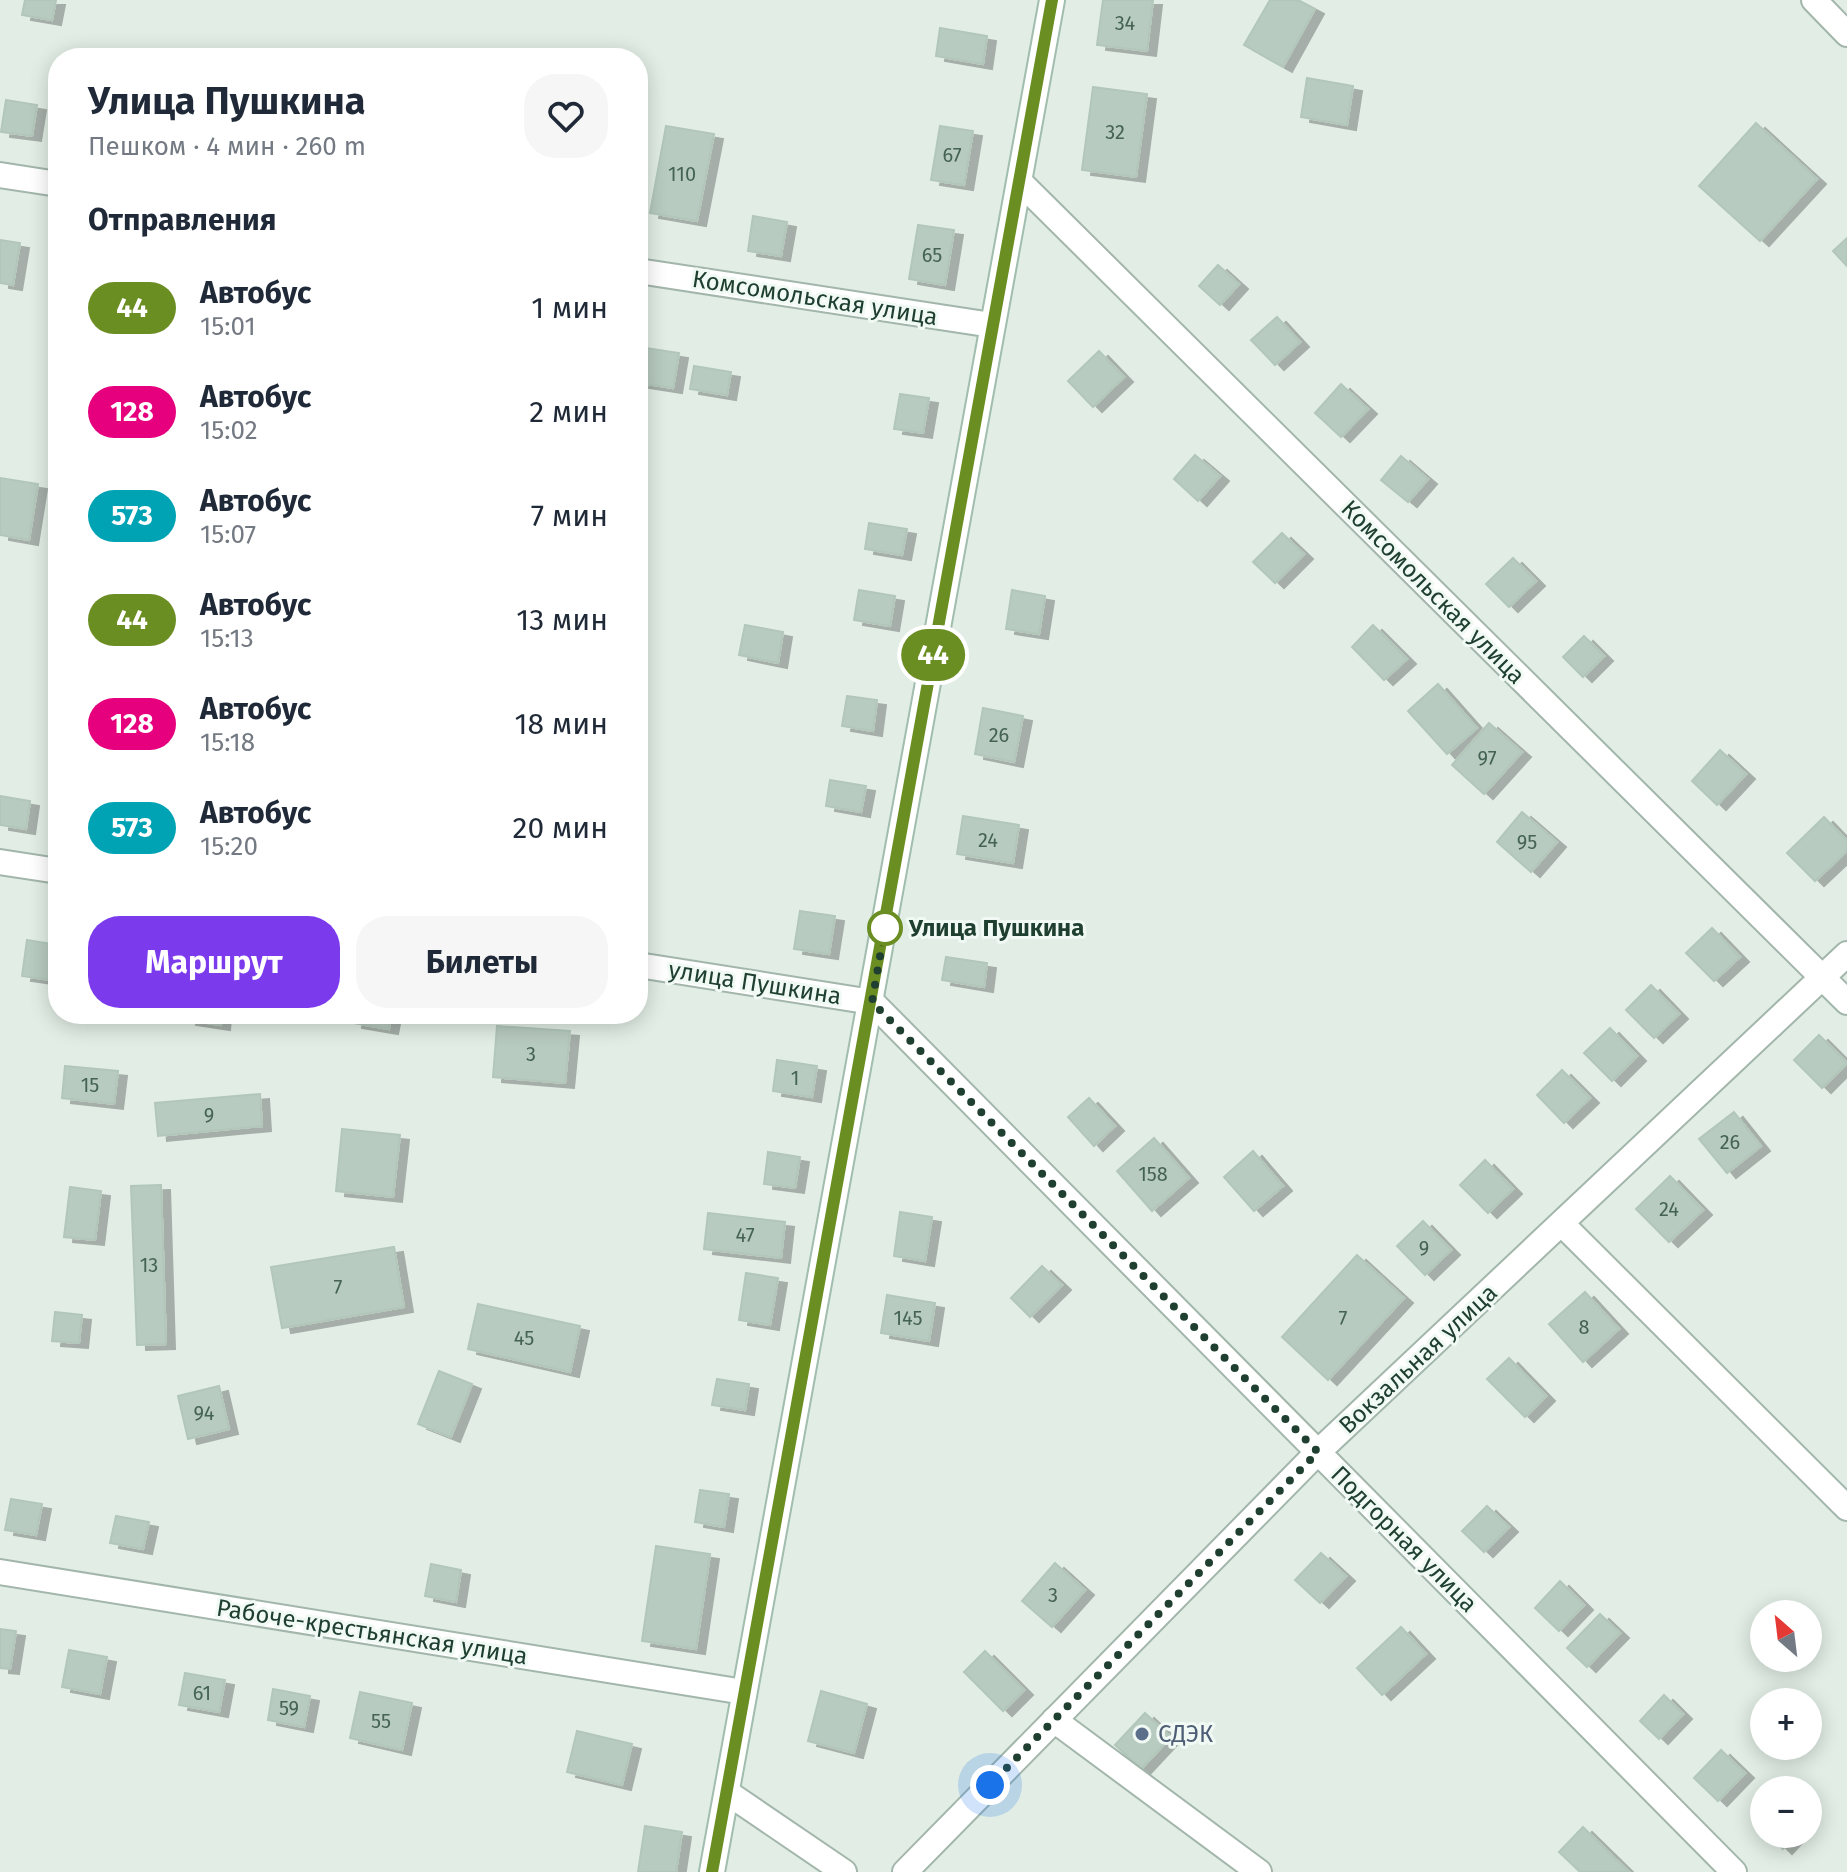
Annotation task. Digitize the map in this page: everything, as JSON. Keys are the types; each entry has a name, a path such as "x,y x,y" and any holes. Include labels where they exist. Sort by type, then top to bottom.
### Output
{"street":[{"path":"712,1872 1052,0"},
{"path":"1814,0 1847,34"},
{"path":"0,175 48,182"},
{"name":"Комсомольская улица","path":"1020,182 1847,1002"},
{"name":"Комсомольская улица","path":"648,273 992,325"},
{"path":"0,862 48,869"},
{"name":"Вокзальная улица","path":"905,1872 1318,1452 1847,954"},
{"name":"улица Пушкина","path":"648,967 872,1002"},
{"name":"Подгорная улица","path":"872,1002 1734,1872"},
{"path":"1562,1224 1847,1508"},
{"name":"Рабоче-крестьянская улица","path":"0,1572 744,1692"},
{"path":"1054,1720 1259,1872"},
{"path":"728,1793 844,1872"}],"building":[{"path":"25,0 56,0 52,20 22,15"},
{"path":"1103,0 1153,0 1147,51 1097,45"},
{"path":"1270,0 1298,0 1315,9 1283,67 1244,45"},
{"path":"940,28 987,36 983,64 936,56"},
{"path":"1307,78 1353,86 1347,125 1301,117"},
{"path":"1093,87 1147,94 1136,177 1082,170"},
{"path":"6,100 37,105 32,136 1,132"},
{"path":"1756,123 1817,179 1760,241 1699,186"},
{"path":"666,126 714,134 697,221 650,213"},
{"path":"940,126 973,131 964,185 931,180"},
{"path":"753,216 787,222 781,256 748,251"},
{"path":"918,225 954,230 945,285 909,279"},
{"path":"1847,238 1847,266 1833,251"},
{"path":"0,240 20,243 13,285 0,283"},
{"path":"1218,265 1239,284 1220,305 1199,286"},
{"path":"1277,317 1300,342 1275,365 1251,340"},
{"path":"648,348 679,353 673,388 648,384"},
{"path":"1099,351 1124,377 1093,407 1068,381"},
{"path":"694,366 731,372 727,395 690,389"},
{"path":"1341,384 1368,409 1341,437 1315,413"},
{"path":"900,394 929,398 923,433 894,429"},
{"path":"1195,455 1220,476 1198,501 1174,479"},
{"path":"1401,456 1428,479 1408,502 1381,480"},
{"path":"0,478 38,484 29,540 0,535"},
{"path":"869,523 907,529 902,555 865,549"},
{"path":"1282,533 1304,554 1275,583 1253,562"},
{"path":"1513,558 1536,581 1509,607 1486,584"},
{"path":"859,590 895,596 890,626 854,620"},
{"path":"1012,590 1045,596 1039,634 1006,629"},
{"path":"745,625 783,632 778,663 739,655"},
{"path":"1373,625 1407,659 1384,680 1352,647"},
{"path":"1584,636 1604,656 1583,677 1563,657"},
{"path":"1438,684 1477,728 1447,754 1408,711"},
{"path":"847,696 877,700 873,731 842,726"},
{"path":"983,708 1023,716 1014,762 975,754"},
{"path":"1489,723 1522,752 1484,794 1452,765"},
{"path":"1720,750 1746,774 1717,805 1692,781"},
{"path":"830,780 866,786 861,812 826,806"},
{"path":"0,796 30,801 26,829 0,825"},
{"path":"1522,812 1557,842 1531,872 1497,842"},
{"path":"963,816 1019,825 1013,863 957,854"},
{"path":"1824,817 1847,841 1847,851 1815,881 1787,853"},
{"path":"800,911 835,916 829,954 794,949"},
{"path":"1712,928 1740,957 1714,981 1686,953"},
{"path":"27,940 48,943 48,980 22,976"},
{"path":"946,957 987,963 984,987 942,980"},
{"path":"1651,985 1679,1014 1654,1038 1626,1010"},
{"path":"359,1024 390,1024 389,1029"},
{"path":"497,1026 570,1031 565,1083 493,1077"},
{"path":"1610,1028 1637,1056 1612,1081 1584,1053"},
{"path":"1819,1035 1847,1063 1822,1088 1794,1060"},
{"path":"777,1060 817,1066 812,1097 773,1091"},
{"path":"65,1066 118,1071 114,1104 62,1098"},
{"path":"1562,1070 1590,1098 1564,1123 1537,1095"},
{"path":"260,1094 262,1126 158,1136 155,1103"},
{"path":"1089,1098 1115,1126 1094,1146 1068,1117"},
{"path":"1734,1112 1761,1146 1727,1173 1699,1139"},
{"path":"342,1129 400,1135 393,1197 336,1191"},
{"path":"1154,1138 1189,1178 1152,1211 1117,1171"},
{"path":"1253,1151 1283,1186 1254,1211 1224,1177"},
{"path":"768,1152 800,1157 795,1188 764,1184"},
{"path":"1485,1160 1513,1189 1488,1213 1460,1185"},
{"path":"1670,1176 1703,1210 1669,1242 1636,1209"},
{"path":"161,1185 166,1344 137,1345 131,1186"},
{"path":"70,1187 101,1191 95,1240 64,1237"},
{"path":"900,1212 932,1217 925,1261 894,1256"},
{"path":"708,1213 785,1222 781,1258 704,1249"},
{"path":"1423,1221 1451,1250 1425,1275 1397,1246"},
{"path":"394,1247 404,1307 282,1328 271,1267"},
{"path":"1357,1255 1404,1298 1328,1380 1282,1337"},
{"path":"1042,1266 1062,1285 1030,1317 1011,1298"},
{"path":"746,1273 778,1278 770,1325 739,1320"},
{"path":"1585,1292 1619,1329 1583,1362 1549,1324"},
{"path":"887,1295 935,1303 929,1341 881,1333"},
{"path":"478,1304 580,1326 570,1372 468,1349"},
{"path":"55,1312 82,1315 79,1343 52,1341"},
{"path":"1509,1358 1546,1396 1525,1417 1487,1379"},
{"path":"439,1371 472,1384 451,1437 418,1424"},
{"path":"717,1379 749,1384 745,1410 712,1405"},
{"path":"219,1386 229,1429 188,1439 178,1396"},
{"path":"700,1490 729,1494 724,1527 695,1522"},
{"path":"11,1499 42,1504 36,1535 5,1530"},
{"path":"1487,1506 1509,1527 1484,1552 1462,1531"},
{"path":"116,1516 149,1522 143,1549 110,1543"},
{"path":"656,1546 710,1554 696,1649 642,1641"},
{"path":"1321,1553 1346,1576 1320,1603 1295,1580"},
{"path":"1055,1563 1085,1590 1052,1627 1022,1601"},
{"path":"431,1564 461,1570 456,1602 425,1596"},
{"path":"1560,1581 1584,1605 1559,1631 1535,1608"},
{"path":"1600,1614 1620,1633 1587,1667 1567,1648"},
{"path":"1401,1627 1426,1654 1382,1695 1357,1668"},
{"path":"0,1629 16,1631 10,1669 0,1668"},
{"path":"69,1650 107,1657 100,1694 62,1687"},
{"path":"985,1651 1024,1690 1003,1711 964,1672"},
{"path":"185,1673 225,1680 219,1712 179,1705"},
{"path":"273,1689 310,1696 304,1727 268,1720"},
{"path":"821,1691 867,1704 854,1753 808,1741"},
{"path":"360,1692 412,1703 402,1750 350,1738"},
{"path":"1664,1695 1683,1714 1659,1739 1640,1721"},
{"path":"1145,1713 1171,1737 1141,1769 1115,1745"},
{"path":"577,1731 632,1744 622,1785 567,1772"},
{"path":"1721,1750 1745,1773 1718,1801 1694,1778"},
{"path":"645,1826 682,1832 676,1872 638,1872"},
{"path":"1583,1827 1629,1872 1580,1872 1559,1852"}],"bus line":[{"name":"44","path":"712,1872 1052,0"}],"place":[{"name":"Улица Пушкина","path":"885,928"},
{"name":"СДЭК","path":"1142,1734"}],"route":[{"path":"885,928 872,1002 1318,1452 990,1785"}]}
